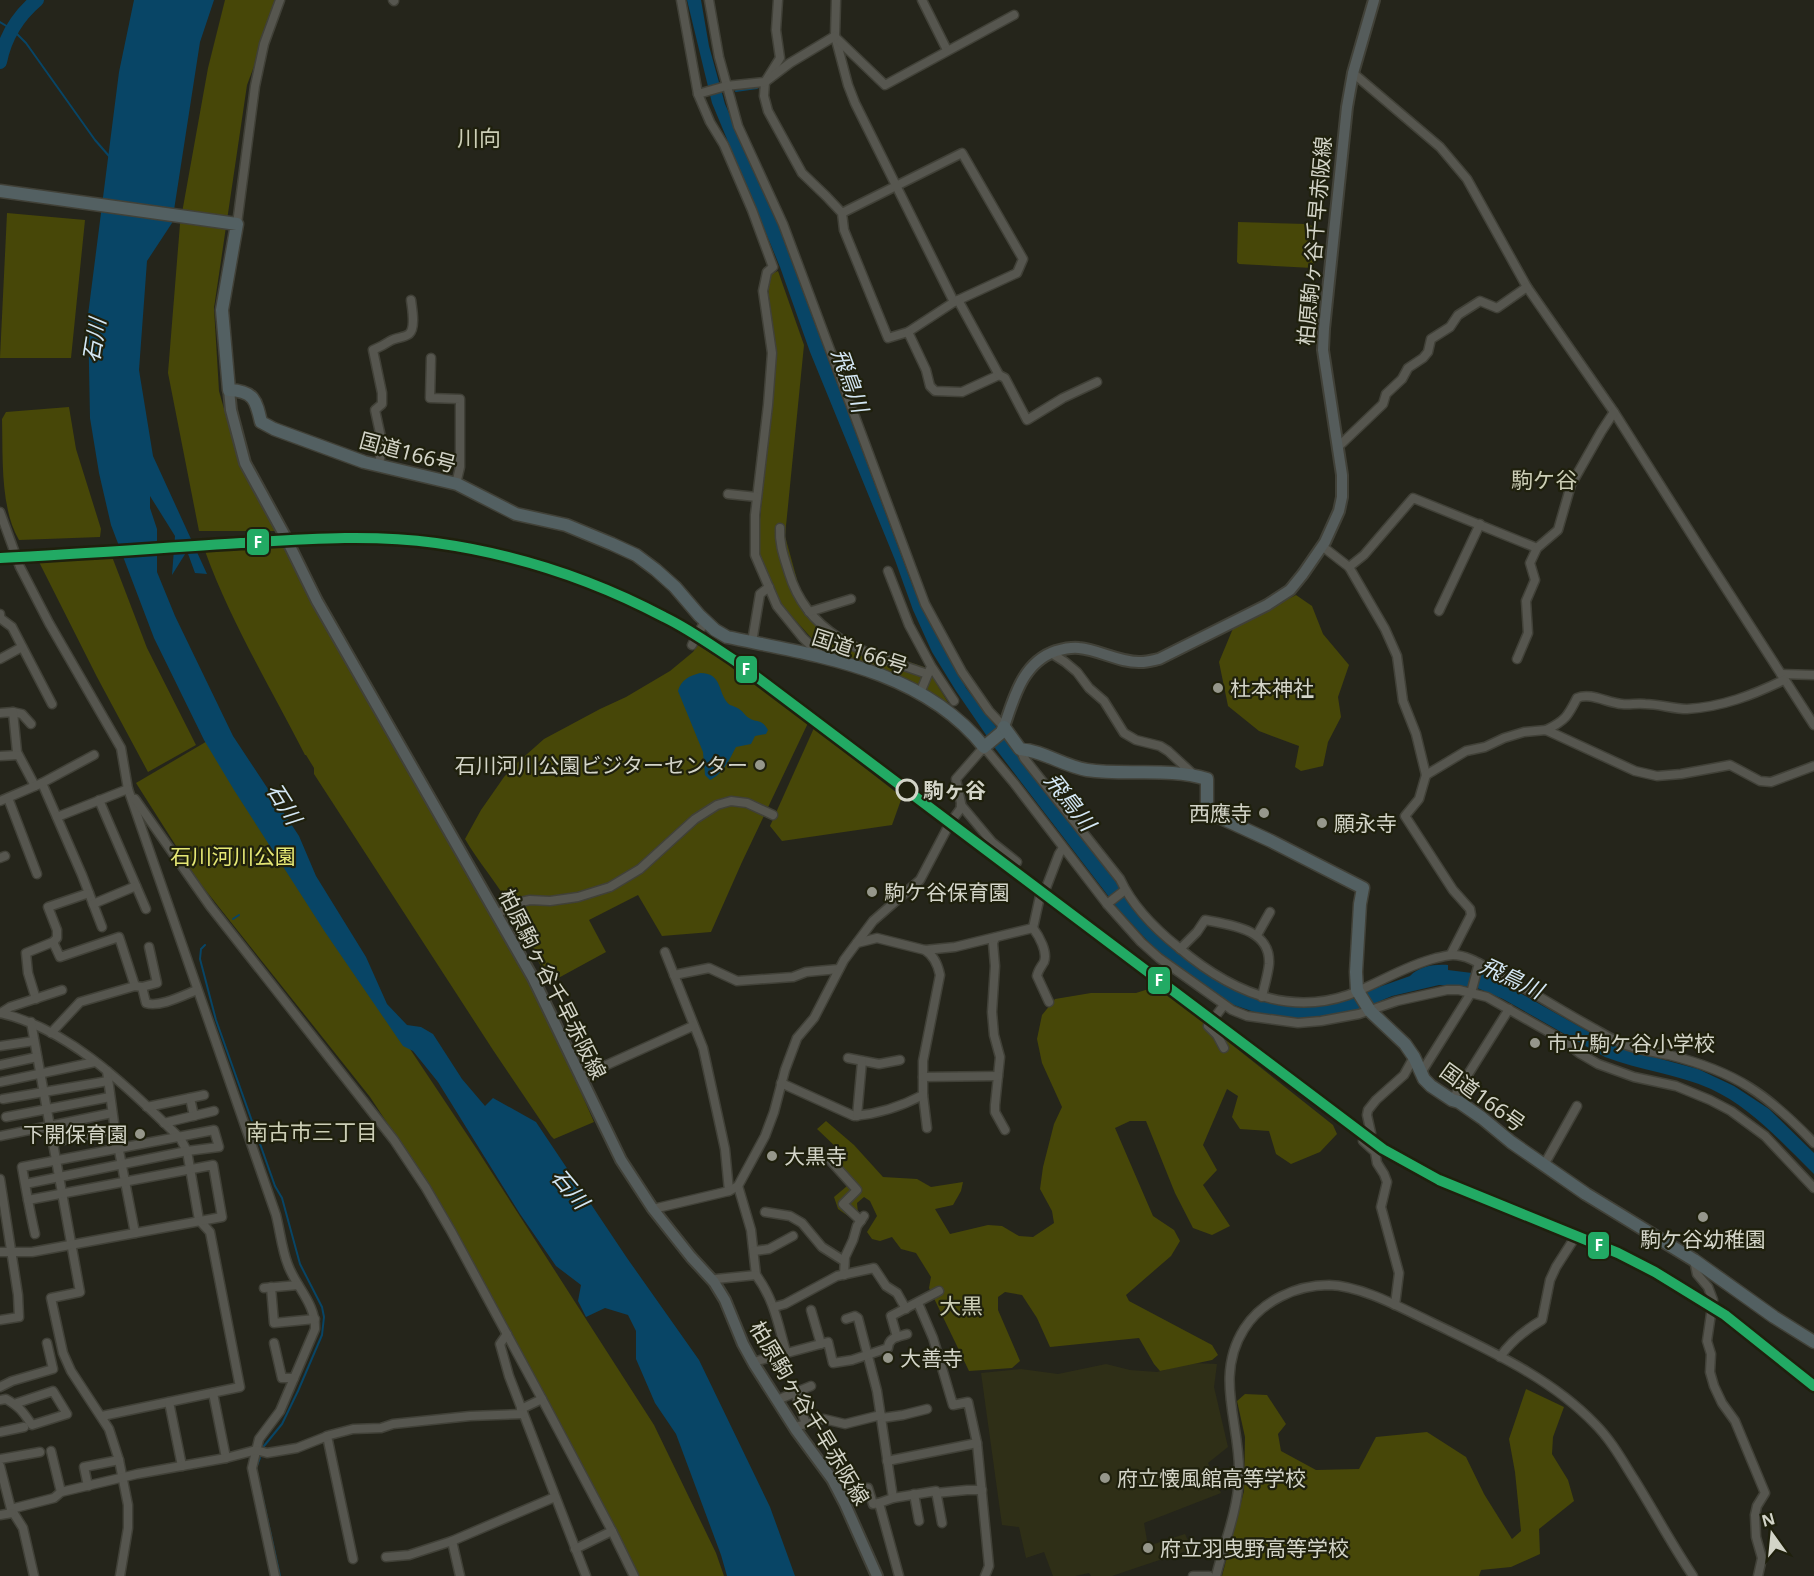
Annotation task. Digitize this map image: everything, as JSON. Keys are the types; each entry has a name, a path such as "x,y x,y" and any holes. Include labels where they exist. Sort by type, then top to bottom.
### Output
{"highway":[{"path":"1,191 234,223 222,310 229,390"},
{"name":"国道166号","path":"229,390 242,391 253,397 261,422 274,429 364,462 456,484 516,513 566,525 636,555 675,587 705,621 727,637 823,657 879,674 920,693 954,715 986,745"},
{"path":"986,745 1003,730 1020,749 1031,750 1084,769 1195,775"},
{"name":"国道166号","path":"1195,775 1208,779 1207,808 1210,813 1363,888 1356,972 1358,991 1369,1010 1395,1033 1414,1057 1421,1073 1431,1086 1482,1118 1511,1142 1586,1194 1694,1260 1774,1317 1814,1342"}],"main road":[{"name":"柏原駒ヶ谷千早赤阪線","path":"1003,730 1027,670 1042,657 1069,648 1079,648 1131,662 1143,663 1159,659 1267,605 1290,590 1322,546 1339,511 1342,497 1342,475 1323,350 1341,152 1353,73 1374,0"},
{"name":"柏原駒ヶ谷千早赤阪線","path":"229,390 231,410 249,470 322,610 533,978 621,1160 653,1209 714,1282 725,1300 753,1362 832,1479 877,1576"}],"street":[{"path":"234,223 255,86 264,44 280,0"},
{"path":"681,0 700,93 710,122 724,145 752,210 773,267 767,272 764,291 772,353 757,496 755,555 777,606 788,622 823,657"},
{"path":"709,0 724,86 738,126 783,224 925,604 962,672 1003,730"},
{"path":"778,0 776,30 780,58 765,82 764,96 768,111 802,173 842,213 844,230 888,338 908,332 956,301 1017,273 1023,259 962,153 842,213"},
{"path":"836,0 834,36 855,103 956,301 999,375 1005,378 1027,420 1063,398 1097,382"},
{"path":"922,0 947,50"},
{"path":"834,36 885,85 1014,15"},
{"path":"700,93 724,86 765,82 790,63 834,36"},
{"path":"1353,73 1440,147 1454,162 1477,195 1489,221 1527,287 1614,412 1814,725"},
{"path":"1338,447 1383,404 1386,394 1402,379 1408,368 1428,352 1431,339 1450,327 1458,315 1480,301 1497,308 1527,287"},
{"path":"379,466 382,442 375,410 382,404 382,393 373,350 386,346 391,340 409,335 412,330 411,300"},
{"path":"908,332 927,370 930,386 935,391 962,392 999,375"},
{"path":"431,358 430,398 460,399 460,467 456,484"},
{"path":"1517,659 1528,633 1526,601 1535,580 1530,563 1537,548 1558,530 1571,485 1614,412"},
{"path":"728,494 757,496"},
{"path":"1348,567 1364,555 1413,498 1537,548"},
{"path":"0,512 20,567 49,623 121,748 128,789 246,1124 276,1215 288,1265 313,1311 315,1329 280,1411 259,1439 252,1468 275,1576"},
{"path":"1439,611 1480,524"},
{"path":"780,528 779,539 793,586 809,612 830,633 870,654 930,670"},
{"path":"1322,546 1348,567 1385,629 1397,656 1403,701 1416,734 1426,775 1419,799 1405,816 1453,890 1470,909 1471,915 1451,954"},
{"path":"888,571 930,670 954,701"},
{"path":"752,642 760,594 769,587"},
{"path":"809,612 844,598"},
{"path":"0,617 12,627 52,704"},
{"path":"692,645 705,621"},
{"path":"0,659 22,647"},
{"path":"1051,653 1077,672 1089,688 1104,701 1124,733 1136,740 1160,746 1195,775"},
{"path":"920,693 930,670"},
{"path":"1426,775 1467,751 1485,747 1524,732 1546,730 1560,723 1569,715 1577,698 1585,695 1622,704 1684,709 1724,704 1751,696 1783,677 1814,675"},
{"path":"0,712 22,714 30,724"},
{"path":"13,712 18,755 39,784 57,818 102,927"},
{"path":"1546,730 1635,771 1657,776 1730,765 1760,782 1771,782 1814,766"},
{"path":"1017,862 992,842 961,805 956,779 986,745 1064,848 1141,942 1159,958 1224,1005 1247,1016 1298,1023 1321,1021 1447,990 1471,990 1563,1040 1598,1064 1634,1077 1676,1086 1731,1111 1765,1136 1814,1188"},
{"path":"1020,749 1024,758 1120,879 1142,913 1180,949 1228,984 1262,997 1291,1002 1311,1002 1347,995 1425,961 1451,954 1465,957 1478,967 1516,983 1621,1043 1708,1066 1748,1086 1798,1126 1814,1143"},
{"path":"37,874 4,800 94,754"},
{"path":"0,756 18,755"},
{"path":"57,818 128,789"},
{"path":"128,789 210,906 394,1140 446,1222 634,1576"},
{"path":"99,800 146,909"},
{"path":"497,914 516,903 578,897 610,887 639,869 695,819 717,805 731,801 747,803 773,815"},
{"path":"653,1209 729,1191 738,1186 765,1136 797,1038 814,1018 839,969 873,921 920,880 961,805"},
{"path":"1049,1002 1037,976 1045,959 1045,952 1033,927 1040,896 1064,848"},
{"path":"93,904 136,886"},
{"path":"1108,903 1125,890"},
{"path":"36,999 28,973 26,953 53,942 57,938 57,930 48,907 89,893"},
{"path":"1257,935 1269,912"},
{"path":"1180,949 1205,920 1235,926 1257,935 1268,950 1269,964 1262,997"},
{"path":"925,950 956,947 1033,927"},
{"path":"53,942 60,957 119,937 146,1003 149,1005 198,990"},
{"path":"856,944 877,938 925,950 930,953 939,969 940,975 923,1061 923,1095 927,1128"},
{"path":"995,938 993,943 995,966 993,1012 994,1035 997,1038 1000,1057 995,1105 1005,1130"},
{"path":"51,1033 80,1002 157,983 148,947"},
{"path":"665,952 706,1060 725,1149 729,1191"},
{"path":"1421,1073 1471,990 1478,967"},
{"path":"674,975 709,968 737,981 794,977 806,972 839,969"},
{"path":"0,1013 10,1007 62,990"},
{"path":"1224,1005 1208,1026 1217,1035 1224,1048"},
{"path":"1452,1100 1509,1009"},
{"path":"0,1013 31,1022 81,1050 107,1076 147,1107 178,1136 187,1151 200,1220 210,1232 240,1387 102,1416"},
{"path":"31,1022 80,1292 51,1298 63,1353 71,1371 110,1429 119,1460 128,1504 128,1528 120,1576"},
{"path":"580,1077 693,1026"},
{"path":"0,1046 34,1041"},
{"path":"1395,1305 1399,1273 1381,1207 1387,1182 1377,1163 1375,1152 1363,1141 1371,1133 1368,1110 1404,1075 1414,1057"},
{"path":"0,1065 38,1058"},
{"path":"849,1058 879,1064 900,1060"},
{"path":"857,1116 862,1061"},
{"path":"0,1082 95,1062"},
{"path":"3,1099 44,1092 107,1076"},
{"path":"107,1076 135,1233"},
{"path":"923,1077 998,1076"},
{"path":"781,1083 857,1116 905,1104 923,1095"},
{"path":"147,1107 204,1095"},
{"path":"6,1117 110,1097"},
{"path":"190,1098 194,1116"},
{"path":"1544,1165 1577,1106"},
{"path":"164,1123 214,1111"},
{"path":"0,1136 112,1113"},
{"path":"53,1142 115,1130"},
{"path":"25,1184 187,1151 219,1148 214,1130 22,1167 25,1184 28,1200 35,1234"},
{"path":"829,1159 857,1190 843,1204 862,1219 844,1261 844,1275"},
{"path":"0,1252 32,1252 222,1217 213,1165 28,1200"},
{"path":"0,1179 18,1295 19,1317 0,1320"},
{"path":"738,1186 751,1230 756,1275 767,1290 774,1307 786,1352"},
{"path":"765,1212 790,1216 802,1223 822,1247 844,1261"},
{"path":"753,1251 769,1249 793,1236"},
{"path":"1500,1357 1507,1346 1528,1328 1542,1320 1550,1280 1572,1242"},
{"path":"1694,1260 1697,1274 1708,1287 1713,1300 1707,1341 1711,1354 1710,1372 1714,1386 1722,1403 1735,1421 1765,1493 1757,1506 1755,1515 1756,1537 1762,1558 1758,1576"},
{"path":"774,1307 785,1304 837,1276 874,1268 886,1286 897,1293 906,1309"},
{"path":"714,1282 716,1279 756,1275"},
{"path":"298,1285 267,1287 274,1323 315,1319"},
{"path":"1216,1576 1237,1494 1239,1462 1229,1398 1232,1359 1243,1331 1251,1320 1271,1302 1293,1290 1332,1285 1348,1288 1395,1305 1500,1357 1562,1394 1598,1426 1619,1454 1693,1576"},
{"path":"897,1337 891,1316 939,1291"},
{"path":"918,1303 933,1338 953,1405 968,1402 977,1443 982,1490 989,1566 985,1576"},
{"path":"811,1310 821,1344"},
{"path":"846,1319 855,1316 858,1318 878,1392 893,1498"},
{"path":"507,1334 500,1344 509,1377 586,1576"},
{"path":"753,1362 828,1342 833,1362 852,1360 888,1348 892,1339 907,1334"},
{"path":"0,1387 12,1381 53,1369 47,1343"},
{"path":"274,1343 282,1378 294,1378"},
{"path":"777,1400 811,1386"},
{"path":"0,1400 6,1399 14,1404 20,1407 32,1425 67,1414 52,1391 14,1404"},
{"path":"213,1393 226,1458"},
{"path":"795,1393 806,1424"},
{"path":"0,1515 54,1498 61,1492 123,1477 226,1458 256,1450 267,1453 297,1448 353,1429 381,1428 393,1424 522,1412 542,1400"},
{"path":"169,1402 182,1466"},
{"path":"795,1427 824,1419 845,1424 927,1409"},
{"path":"0,1432 24,1427"},
{"path":"327,1436 353,1559"},
{"path":"887,1461 977,1443"},
{"path":"0,1459 40,1452"},
{"path":"51,1452 61,1492"},
{"path":"88,1486 84,1467 119,1460"},
{"path":"0,1468 11,1511 23,1528 34,1576"},
{"path":"840,1494 868,1488 873,1504 893,1498 936,1491 936,1493 982,1490"},
{"path":"936,1493 942,1522"},
{"path":"914,1494 919,1521"},
{"path":"386,1557 409,1556 452,1541 555,1497"},
{"path":"879,1503 899,1576"},
{"path":"575,1549 612,1531"},
{"path":"452,1541 460,1576"},
{"path":"1192,1576 1209,1576"}],"shaded area":[{"name":"府立懐風館高等学校","path":"1191,1363 1217,1364 1214,1387 1228,1447 1208,1463 1221,1493 1144,1523 1148,1546 1185,1534 1192,1549 1112,1576 1091,1576 1089,1573 1075,1576 1053,1576 1044,1552 1026,1558 1019,1527 1002,1525 981,1373 1021,1369 1058,1374 1106,1364 1130,1370 1157,1372"}],"green space":[{"path":"225,0 279,0 247,85 214,308 219,391 240,466 276,531 199,531 168,373 180,224 208,68"},
{"path":"7,213 85,220 71,358 0,358"},
{"path":"1238,222 1306,224 1316,227 1314,265 1312,268 1239,264 1237,262"},
{"path":"778,271 804,345 785,536 801,594 838,638 927,668 948,705 824,652 777,600 757,553 775,350 768,288 769,275"},
{"path":"69,407 76,449 101,529 100,537 19,540 8,513 3,465 2,419 6,412"},
{"name":"石川河川公園","path":"285,545 541,1001 594,1122 554,1139 551,1136 314,774 314,768 239,630 205,551"},
{"path":"111,554 147,648 196,745 148,772 38,560"},
{"path":"1296,595 1312,606 1323,634 1349,665 1338,697 1341,717 1328,742 1323,766 1301,771 1295,767 1299,746 1259,731 1228,706 1219,662 1234,626"},
{"path":"698,645 743,673 808,723 711,932 662,936 638,895 589,920 606,952 551,982 507,900 465,839 481,810 504,777 544,739 626,697 670,671"},
{"path":"814,728 902,797 892,825 782,841 770,826"},
{"name":"石川河川公園","path":"209,740 654,1425 716,1553 724,1576 637,1576 434,1194 370,1097 199,882 136,783"},
{"path":"1158,986 1333,1125 1337,1134 1320,1152 1291,1164 1276,1154 1269,1131 1240,1129 1232,1117 1238,1096 1227,1089 1203,1145 1217,1170 1203,1185 1230,1226 1212,1235 1193,1228 1175,1193 1146,1121 1130,1121 1115,1128 1153,1216 1174,1230 1180,1241 1171,1256 1126,1295 1129,1301 1212,1345 1218,1355 1212,1360 1160,1371 1139,1338 1050,1347 1037,1318 1022,1295 1005,1292 998,1297 998,1310 1020,1361 1012,1368 969,1371 929,1288 931,1277 916,1253 901,1249 892,1237 880,1241 872,1239 867,1232 877,1216 870,1201 864,1197 857,1203 858,1213 851,1218 838,1209 834,1197 853,1181 830,1157 838,1149 817,1129 826,1121 854,1145 883,1177 917,1179 931,1187 963,1182 953,1205 935,1209 950,1234 988,1225 1002,1226 1019,1236 1033,1237 1054,1223 1052,1211 1040,1189 1054,1124 1062,1107 1042,1063 1037,1039 1042,1015 1055,999 1091,993 1136,993"},
{"path":"1526,1389 1564,1407 1553,1437 1552,1454 1568,1480 1574,1501 1539,1529 1540,1554 1511,1567 1481,1570 1479,1576 1222,1576 1244,1491 1245,1437 1237,1401 1245,1394 1267,1395 1286,1424 1278,1434 1281,1451 1316,1470 1359,1469 1376,1437 1427,1432 1466,1457 1484,1494 1512,1539 1521,1531 1509,1439"}],"water":[{"name":"石川","path":"134,0 214,0 200,42 172,223 147,261 139,370 153,456 207,574 195,573 187,551 172,575 175,536 150,496 150,508 157,529 157,572 175,616 233,736 299,836 316,876 366,957 387,1004 407,1025 421,1027 433,1034 462,1079 485,1106 493,1098 536,1122 699,1360 770,1507 795,1576 727,1576 676,1434 655,1403 636,1359 636,1331 628,1315 605,1308 586,1317 578,1301 581,1285 556,1266 520,1214 438,1082 413,1051 403,1046 325,932 234,790 204,740 154,638 111,525 90,418 88,315 119,72"},
{"path":"687,0 701,0 709,46 725,104 777,222 913,587 966,688 1116,882 1137,913 1210,976 1283,1004 1351,997 1410,976 1418,970 1433,965 1448,965 1448,970 1488,975 1605,1041 1631,1051 1698,1069 1734,1086 1769,1109 1814,1153 1814,1174 1766,1127 1726,1097 1685,1080 1605,1057 1503,999 1475,987 1439,985 1392,996 1354,1012 1305,1020 1272,1018 1228,1003 1196,983 1156,950 1119,910 995,748 932,652 810,352 780,267 712,103"},
{"path":"700,673 708,674 717,680 730,705 752,720 761,722 768,730 766,734 755,736 751,744 736,747 722,770 710,780 705,775 703,752 678,691 686,679"}],"waterway":[{"path":"0,62 13,28 37,0"},
{"path":"0,22 13,30 26,43 95,140 109,156"},
{"path":"736,91 757,88"},
{"path":"233,919 239,915"},
{"path":"205,945 201,949 200,959 216,1020 275,1186 282,1198 300,1264 322,1307 324,1317 322,1335 298,1391 282,1424 264,1446"},
{"path":"260,1458 256,1468 280,1576"}],"transit line":[{"name":"F","path":"0,558 314,539 412,540 466,548 524,561 610,591 700,637 734,660 1383,1149 1439,1180 1618,1253 1655,1272 1725,1315 1814,1386"}],"place":[{"name":"杜本神社","path":"1218,688"},
{"name":"石川河川公園ビジターセンター","path":"760,765"},
{"name":"駒ヶ谷","path":"907,790"},
{"name":"西應寺","path":"1264,813"},
{"name":"願永寺","path":"1322,823"},
{"name":"駒ケ谷保育園","path":"872,892"},
{"name":"市立駒ケ谷小学校","path":"1535,1043"},
{"name":"下開保育園","path":"140,1134"},
{"name":"大黒寺","path":"772,1156"},
{"name":"駒ケ谷幼稚園","path":"1703,1217"},
{"name":"大善寺","path":"888,1358"},
{"name":"府立懐風館高等学校","path":"1105,1478"},
{"name":"府立羽曳野高等学校","path":"1148,1548"}],"district":[{"name":"川向","path":"479,137"},
{"name":"駒ケ谷","path":"1544,479"},
{"name":"南古市三丁目","path":"312,1131"},
{"name":"大黒","path":"961,1305"}],"water label":[{"name":"飛鳥川","path":"851,380"},
{"name":"飛鳥川","path":"1071,801"},
{"name":"飛鳥川","path":"1512,977"}]}
